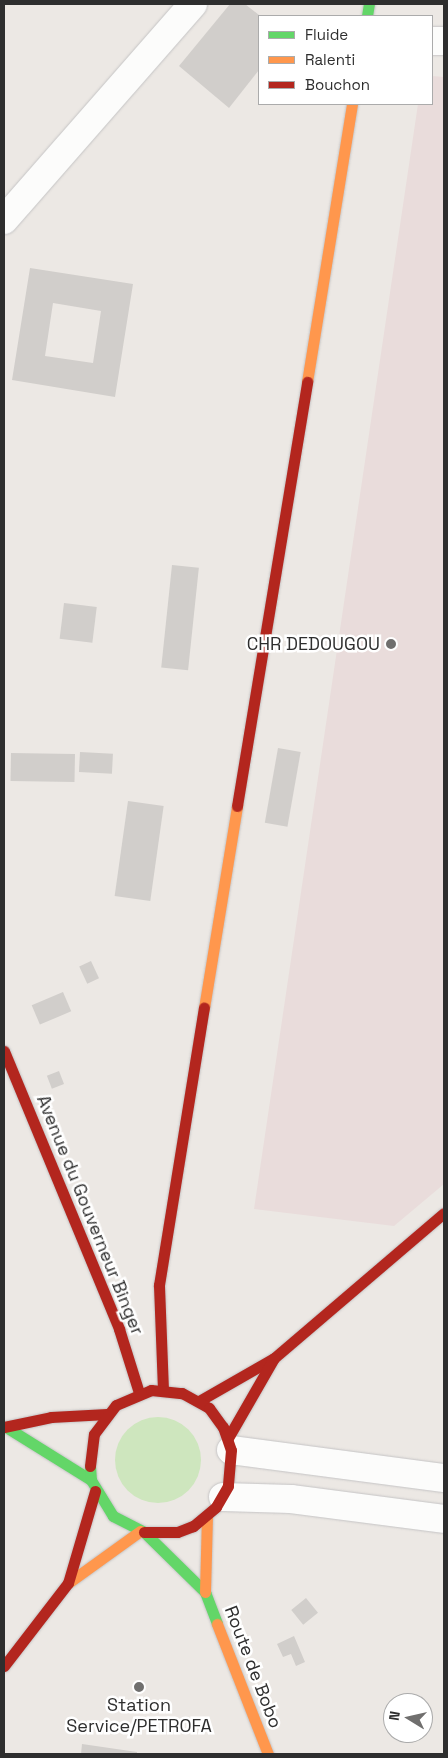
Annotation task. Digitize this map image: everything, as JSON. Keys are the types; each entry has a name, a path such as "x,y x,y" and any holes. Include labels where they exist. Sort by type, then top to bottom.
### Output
{"main road":[{"path":"163,1390 157,1319 161,1276 352,105"},
{"name":"Avenue du Gouverneur Binger","path":"4,1051 119,1329 139,1393"},
{"path":"199,1401 274,1358 444,1213"},
{"path":"230,1444 274,1358"},
{"path":"68,1583 93,1486 89,1457 94,1434 107,1414 139,1393 163,1390 199,1401 216,1417 230,1444 231,1474 215,1507 205,1592"},
{"path":"5,1427 51,1417 107,1414"},
{"path":"5,1427 93,1486 113,1516 142,1531 205,1592"},
{"path":"4,1666 68,1583 142,1531 177,1532 215,1507"},
{"name":"Route de Bobo","path":"205,1592 268,1754"}],"street":[{"path":"4,220 193,4"},
{"path":"230,1444 444,1478"},
{"path":"350,1505 356,1465"},
{"path":"215,1507 350,1505 444,1519"}],"shaded area":[{"name":"CHR DEDOUGOU","path":"433,76 444,77 444,1184 394,1226 254,1209 418,105 433,105"}],"green space":[{"path":"158,1417 174,1421 188,1430 197,1444 201,1460 197,1476 188,1490 174,1499 158,1503 142,1499 128,1490 119,1476 115,1460 119,1444 128,1430 142,1421"}],"building":[{"path":"230,4 245,4 259,15 258,71 229,108 179,66"},
{"path":"30,268 133,284 115,397 12,380","holes":["53,303 101,311 93,363 45,356"]},
{"path":"172,565 199,568 188,670 161,667"},
{"path":"64,603 97,607 92,643 60,639"},
{"path":"278,748 301,752 287,827 265,823"},
{"path":"80,752 113,754 112,774 79,772"},
{"path":"11,753 75,754 75,782 11,781"},
{"path":"128,801 164,806 150,901 115,896"},
{"path":"91,961 99,978 87,984 79,966"},
{"path":"63,992 71,1011 40,1025 32,1005"},
{"path":"59,1071 64,1084 52,1089 47,1076"},
{"path":"306,1598 318,1613 303,1625 291,1610"},
{"path":"294,1636 305,1662 296,1666 291,1654 283,1657 277,1644"},
{"path":"82,1744 137,1752 137,1754 81,1754"}],"traffic: fast":[{"path":"367,15 369,4"},
{"path":"6,1427 91,1480"},
{"path":"90,1466 91,1480 113,1516 144,1532 205,1592 217,1624"}],"traffic: slow":[{"path":"307,382 352,105"},
{"path":"204,1008 237,806"},
{"path":"205,1592 207,1517"},
{"path":"68,1583 140,1531"},
{"path":"217,1624 268,1754"}],"traffic: jam":[{"path":"237,806 307,382"},
{"path":"163,1390 159,1285 204,1008"},
{"path":"4,1051 119,1329 139,1393"},
{"path":"199,1401 274,1358 444,1213"},
{"path":"228,1438 274,1358"},
{"path":"90,1466 94,1434 116,1405 151,1390 182,1393 209,1408 223,1427 231,1450 228,1486 216,1507 193,1526 177,1532 144,1532"},
{"path":"4,1427 51,1417 107,1414"},
{"path":"4,1666 68,1583 95,1491"}],"place":[{"name":"CHR DEDOUGOU","path":"391,644"},
{"name":"Station Service/PETROFA","path":"139,1687"}]}
